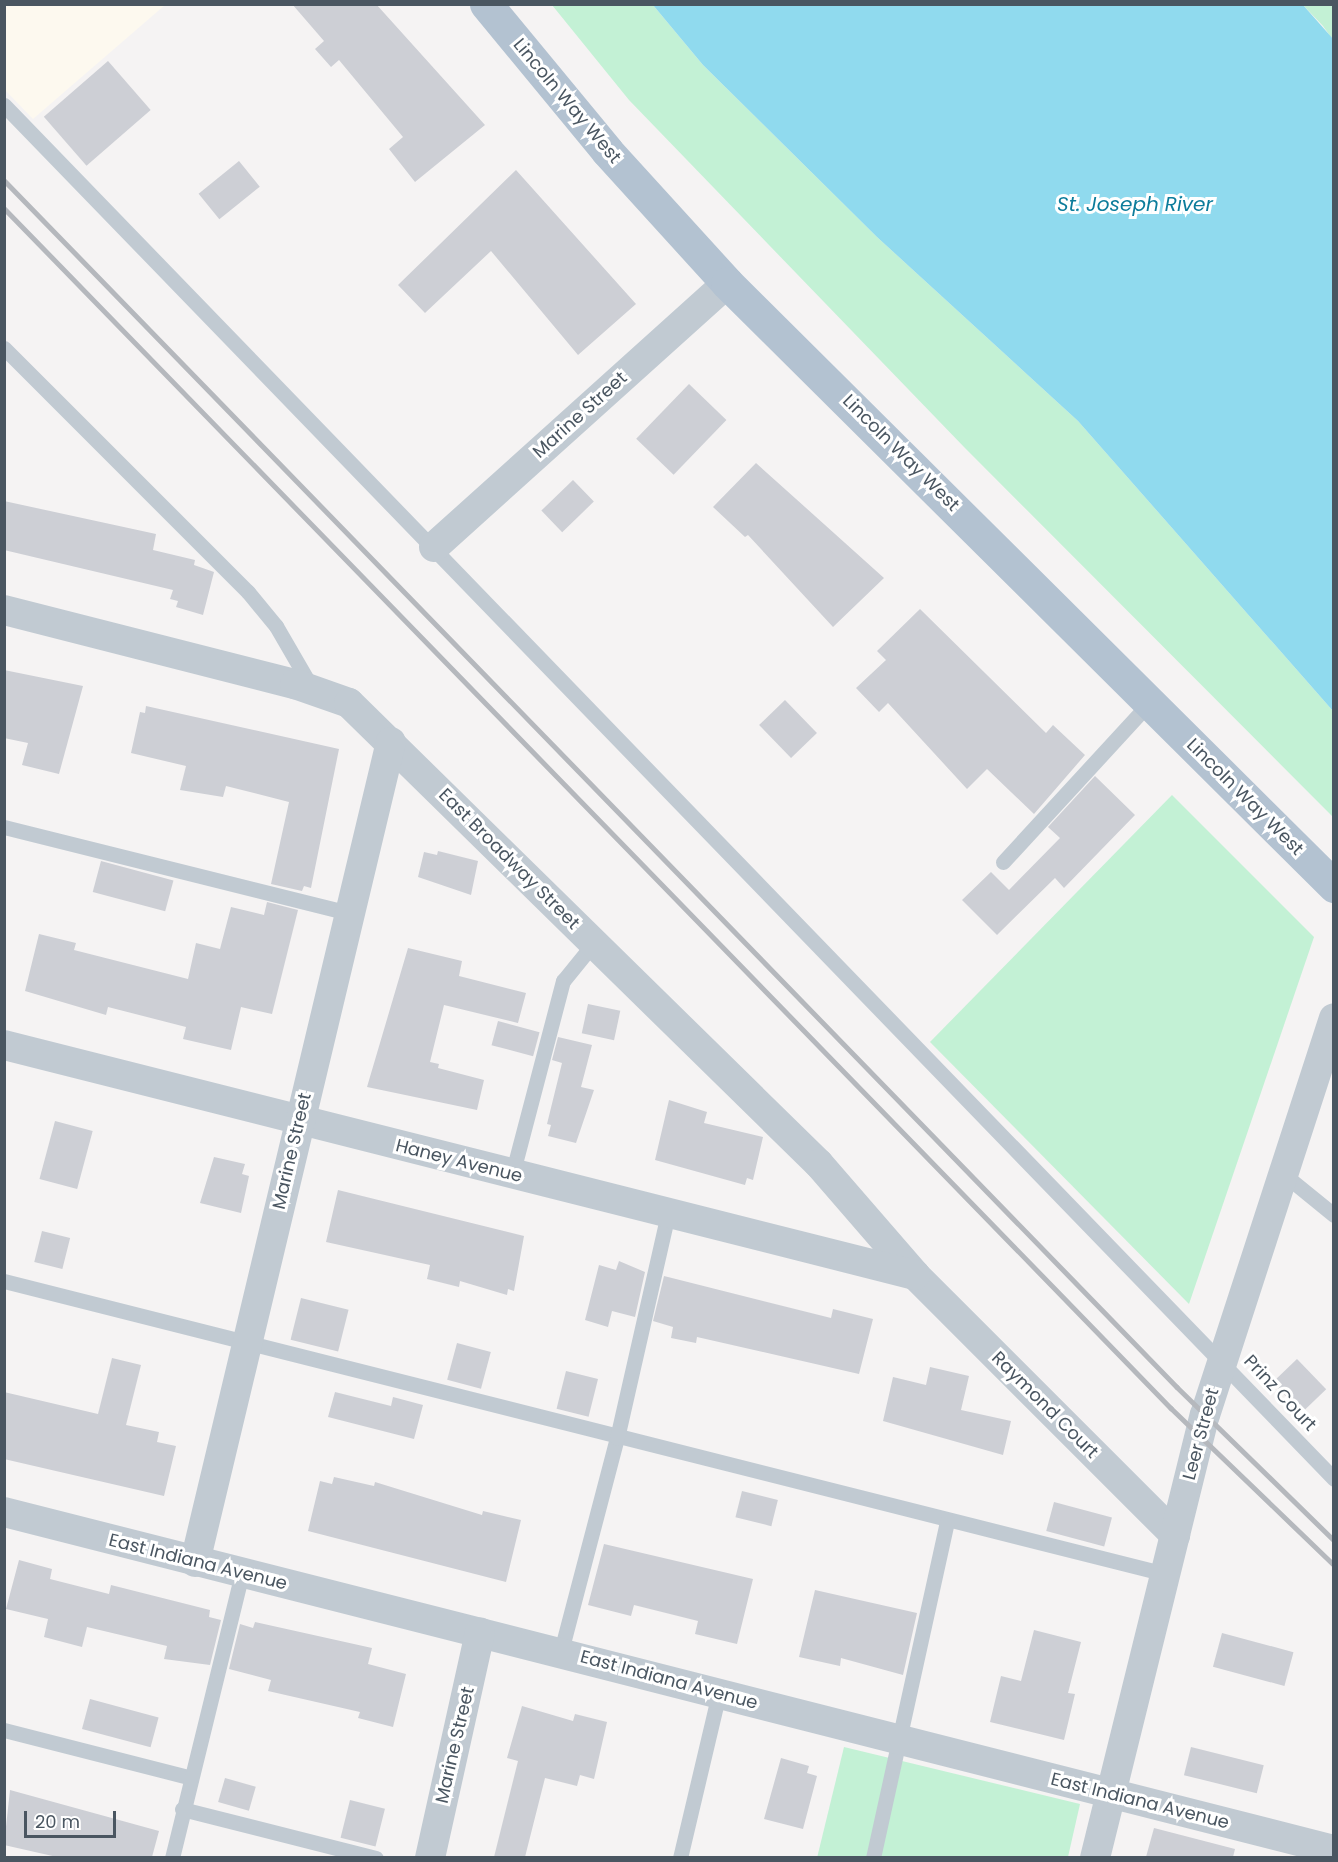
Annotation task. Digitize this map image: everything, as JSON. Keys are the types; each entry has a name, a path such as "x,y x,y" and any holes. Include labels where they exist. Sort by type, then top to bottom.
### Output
{"main road":[{"name":"Lincoln Way West","path":"486,4 607,151 727,283 1334,886"}],"street":[{"name":"Marine Street","path":"434,547 727,283"},
{"name":"East Broadway Street","path":"4,609 313,691 349,703 819,1164 915,1275"},
{"name":"Marine Street","path":"195,1562 390,741"},
{"name":"Leer Street","path":"1095,1857 1174,1535 1222,1360 1281,1172 1334,1018"},
{"name":"Haney Avenue","path":"4,1045 915,1275"},
{"name":"Raymond Court","path":"915,1275 1174,1535"},
{"name":"East Indiana Avenue","path":"4,1512 242,1574 561,1651 901,1741 1334,1850"},
{"name":"Marine Street","path":"430,1857 480,1632"}],"lane":[{"name":"Prinz Court","path":"4,105 1222,1360 1334,1479"},
{"path":"4,348 248,592 276,626 313,691"},
{"path":"1003,862 1150,702"},
{"path":"4,826 349,913"},
{"path":"512,1175 563,981 593,944"},
{"path":"1281,1172 1334,1215"},
{"path":"561,1651 617,1438 668,1213"},
{"path":"4,1281 617,1438 1165,1574"},
{"path":"873,1857 901,1741 947,1521"},
{"path":"171,1857 189,1777 242,1574"},
{"path":"680,1857 719,1693"},
{"path":"4,1730 189,1777"},
{"path":"182,1809 376,1857"}],"shaded area":[{"path":"4,5 165,5 33,119 5,90"}],"green space":[{"path":"552,5 653,5 703,65 877,237 1078,421 1333,711 1333,817 964,447 629,100"},
{"path":"1303,5 1333,5 1333,40 1323,26"},
{"path":"1172,795 1314,937 1189,1304 930,1042"},
{"path":"844,1747 1080,1804 1068,1857 817,1858"}],"water":[{"name":"St. Joseph River","path":"653,5 1303,5 1334,40 1333,711 1078,421 877,237 703,65"}],"building":[{"path":"292,4 376,4 485,125 415,182 389,149 403,137 339,60 331,67 315,49 324,41"},
{"path":"108,61 151,110 86,166 44,117"},
{"path":"239,161 260,187 219,219 199,194"},
{"path":"516,170 636,304 578,355 491,251 425,313 398,285"},
{"path":"689,384 726,420 674,475 636,439"},
{"path":"756,463 884,578 833,627 748,535 745,537 713,507"},
{"path":"573,480 594,502 562,532 541,511"},
{"path":"4,501 156,534 153,550 195,560 194,565 214,572 203,615 176,607 178,601 170,599 173,590 4,550"},
{"path":"920,609 1046,733 1053,725 1085,755 1034,814 987,769 967,789 888,703 879,712 856,688 886,660 877,651"},
{"path":"4,670 83,686 59,774 22,765 28,743 4,738"},
{"path":"785,700 817,733 791,758 759,725"},
{"path":"146,706 339,749 311,888 304,886 302,891 271,884 289,802 226,786 223,797 180,790 186,766 131,753 140,712 145,713"},
{"path":"1095,776 1135,815 1064,888 1055,878 997,935 962,900 991,872 1009,890 1060,838 1048,827"},
{"path":"438,851 478,861 471,895 418,877 424,852 437,855"},
{"path":"101,861 173,880 165,911 93,892"},
{"path":"267,902 298,910 272,1014 241,1007 231,1050 183,1039 186,1027 108,1007 106,1015 25,991 39,934 76,943 74,950 188,979 196,943 220,949 231,907 264,915"},
{"path":"408,948 462,961 459,976 526,993 518,1023 444,1005 430,1062 439,1064 438,1068 484,1080 477,1110 367,1087"},
{"path":"588,1004 620,1011 614,1040 582,1033"},
{"path":"498,1021 540,1032 533,1056 492,1045"},
{"path":"558,1037 592,1045 581,1087 594,1090 576,1143 548,1136 551,1125 547,1124 562,1063 552,1060"},
{"path":"669,1100 707,1112 704,1123 763,1137 753,1180 747,1178 745,1185 655,1160"},
{"path":"55,1121 93,1131 77,1189 39,1179"},
{"path":"214,1157 245,1164 242,1174 249,1176 241,1213 200,1203"},
{"path":"338,1190 524,1236 514,1291 508,1289 507,1295 460,1281 459,1287 427,1279 430,1265 326,1242"},
{"path":"42,1231 70,1238 62,1269 34,1262"},
{"path":"619,1261 645,1272 635,1317 612,1311 608,1327 585,1320 599,1265 616,1270"},
{"path":"664,1276 831,1318 833,1309 873,1319 859,1374 697,1337 696,1343 671,1338 673,1327 653,1321"},
{"path":"301,1298 349,1310 338,1352 291,1340"},
{"path":"457,1343 491,1352 481,1389 447,1380"},
{"path":"112,1358 141,1365 126,1425 159,1432 157,1442 176,1446 164,1496 4,1459 4,1392 98,1414"},
{"path":"1297,1359 1326,1389 1302,1413 1273,1383"},
{"path":"930,1367 969,1376 961,1410 1011,1421 1003,1455 883,1421 893,1377 926,1385"},
{"path":"566,1371 598,1379 589,1417 557,1409"},
{"path":"335,1392 391,1406 393,1397 423,1405 414,1439 328,1417"},
{"path":"334,1477 374,1486 375,1482 482,1515 483,1511 521,1520 506,1582 308,1531 320,1481 332,1484"},
{"path":"742,1491 778,1500 771,1526 735,1517"},
{"path":"1054,1502 1112,1518 1104,1547 1046,1531"},
{"path":"604,1544 753,1579 737,1644 695,1634 698,1621 634,1605 631,1616 588,1605"},
{"path":"19,1560 52,1569 50,1579 109,1594 111,1585 210,1610 209,1617 221,1620 210,1665 164,1659 167,1646 87,1627 82,1647 44,1637 48,1619 6,1609"},
{"path":"815,1590 917,1613 903,1675 841,1658 840,1666 799,1657"},
{"path":"255,1622 372,1648 368,1664 406,1674 393,1727 358,1718 360,1712 268,1691 271,1680 229,1669 240,1624 253,1628"},
{"path":"1034,1630 1081,1642 1068,1693 1075,1694 1064,1740 990,1722 1001,1676 1021,1681"},
{"path":"1222,1633 1293,1652 1284,1686 1213,1667"},
{"path":"90,1699 159,1717 151,1747 82,1729"},
{"path":"522,1706 573,1721 575,1714 607,1722 594,1779 580,1775 577,1786 545,1778 525,1857 494,1857 518,1761 507,1758"},
{"path":"1191,1747 1264,1765 1257,1793 1184,1775"},
{"path":"781,1758 809,1766 807,1773 817,1776 803,1829 764,1819"},
{"path":"225,1778 256,1787 249,1811 218,1802"},
{"path":"10,1790 159,1831 152,1857 57,1857 4,1845"},
{"path":"350,1800 385,1809 375,1847 341,1838"},
{"path":"1154,1828 1235,1849 1233,1857 1146,1857"}],"railway":[{"path":"4,180 1177,1387 1334,1540"},
{"path":"4,208 1171,1408 1334,1565"}]}
